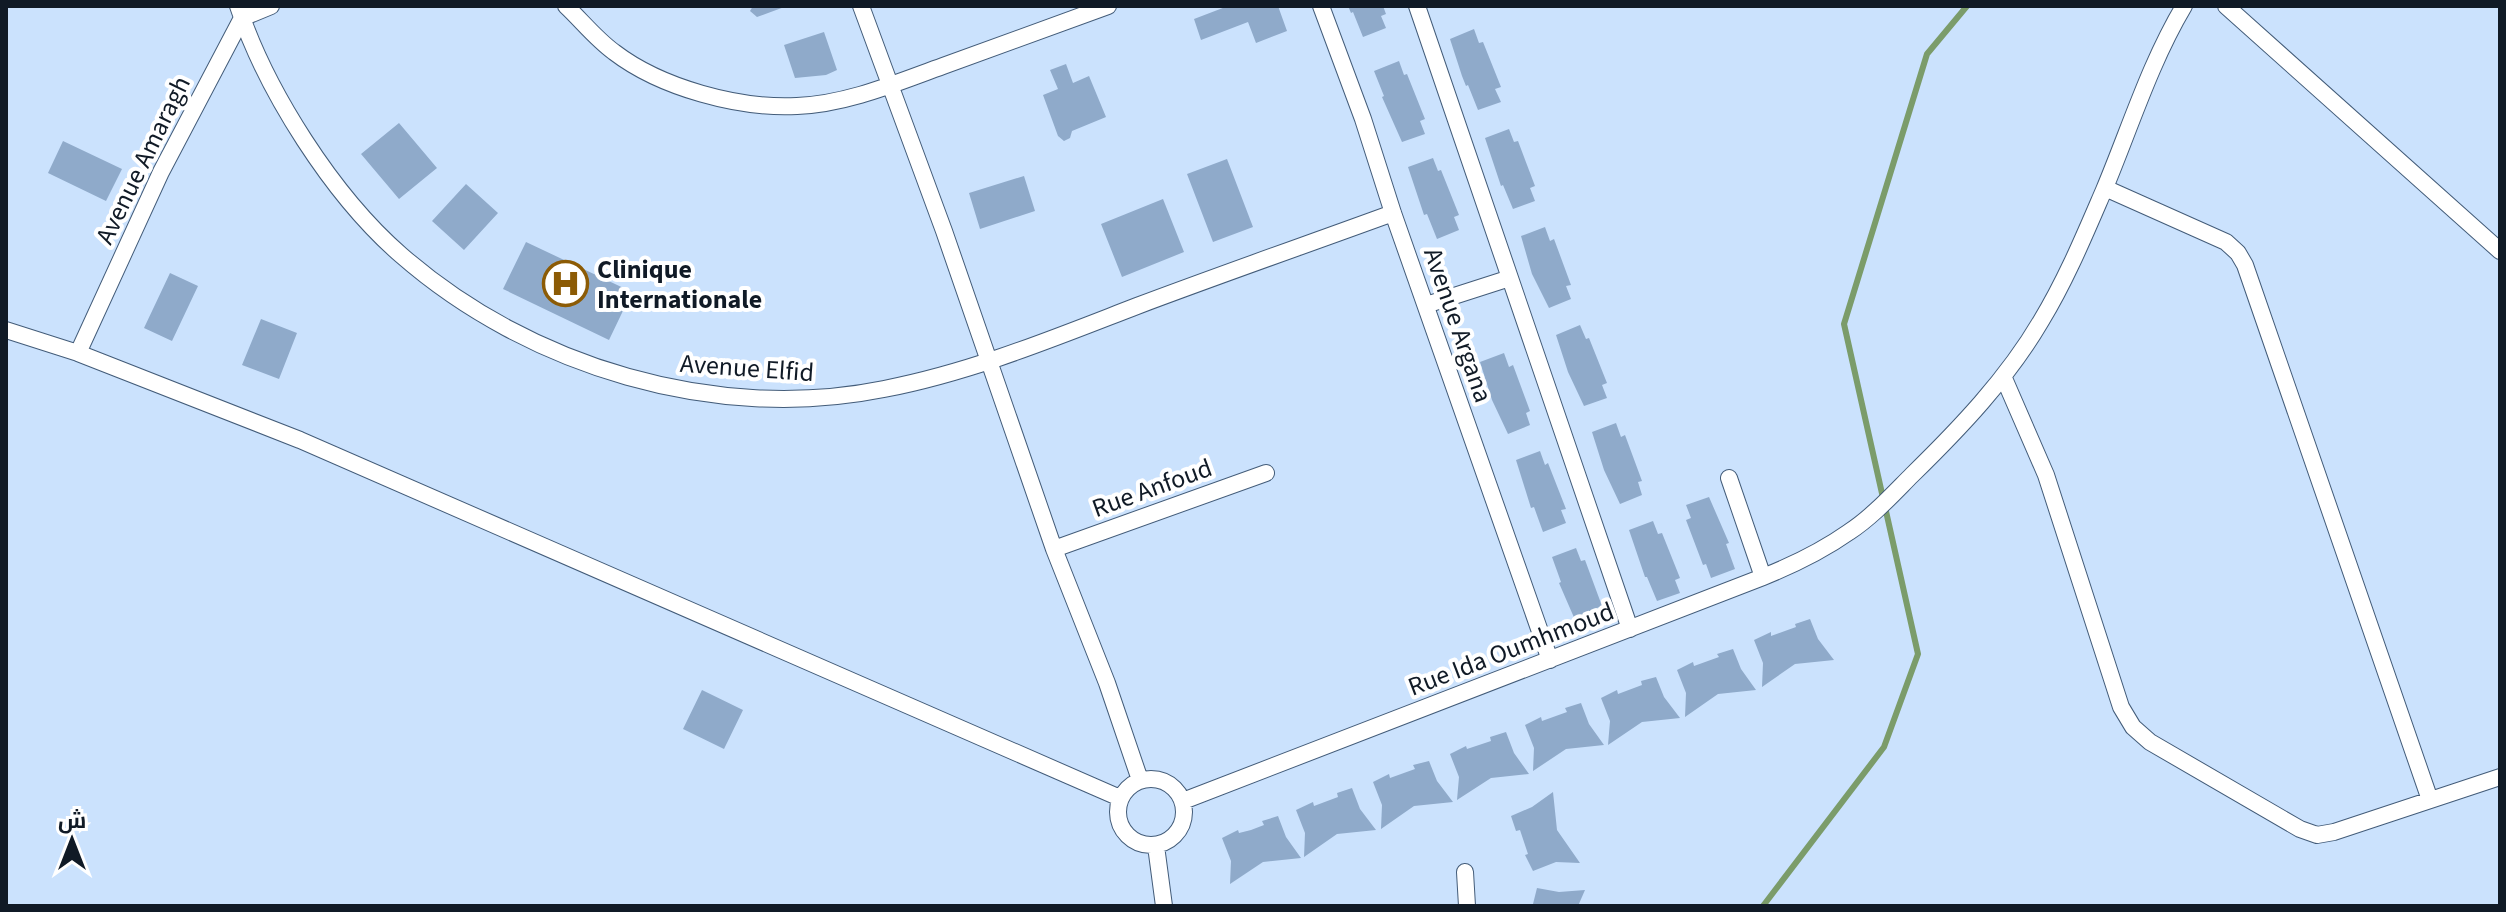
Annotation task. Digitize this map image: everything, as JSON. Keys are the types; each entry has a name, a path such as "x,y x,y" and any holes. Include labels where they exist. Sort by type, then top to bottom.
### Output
{"street":[{"path":"240,12 271,6"},
{"path":"566,6 614,53 681,87 740,102 800,106 835,101 890,86 1108,6"},
{"path":"861,6 944,231 1054,549 1107,683 1140,780"},
{"name":"Avenue Argana","path":"1321,6 1550,660"},
{"path":"1417,6 1630,629"},
{"name":"Rue Ida Oumhmoud","path":"1183,801 1763,577 1805,558 1852,531 1883,505 1953,435 2003,376 2039,325 2105,188 2158,55 2184,6"},
{"path":"2226,6 2500,251"},
{"name":"Avenue Amaragh","path":"78,353 161,172 240,12"},
{"name":"Avenue Elfid","path":"240,12 270,83 306,141 350,202 398,253 438,286 532,340 639,381 679,389 788,398 836,396 884,389 988,362 1393,213"},
{"path":"2105,188 2226,242 2245,265 2430,800"},
{"path":"1426,305 1510,278"},
{"path":"6,330 78,353 300,440 1120,798"},
{"path":"2003,376 2051,488 2121,707 2141,735 2308,833 2325,835 2500,777"},
{"name":"Rue Anfoud","path":"1054,549 1266,473"},
{"path":"1729,478 1763,577"},
{"path":"1140,780 1161,780 1170,784 1183,801 1183,825 1176,835 1156,846 1133,840 1119,822 1117,810 1120,798 1140,780"},
{"path":"1156,846 1164,906"},
{"path":"1465,872 1467,906"}],"building":[{"path":"753,6 787,6 757,17 750,11"},
{"path":"1228,6 1278,6 1287,31 1256,43 1248,22 1201,40 1194,19"},
{"path":"1348,6 1383,6 1386,14 1381,16 1386,28 1363,37"},
{"path":"1474,29 1479,43 1483,42 1501,87 1495,89 1501,102 1478,110 1462,76 1450,39"},
{"path":"824,32 837,70 826,75 795,78 784,45"},
{"path":"1399,61 1425,119 1420,121 1425,134 1402,142 1374,71"},
{"path":"1066,64 1073,83 1089,76 1106,117 1072,131 1070,138 1064,141 1058,136 1043,95 1058,89 1050,70"},
{"path":"399,123 437,168 399,199 361,154"},
{"path":"1509,129 1514,142 1518,141 1535,186 1530,188 1535,201 1513,209 1501,186 1485,138"},
{"path":"63,141 122,169 106,201 48,173"},
{"path":"1433,158 1459,215 1454,217 1459,230 1437,239 1427,214 1424,215 1408,167"},
{"path":"1227,159 1253,227 1213,242 1187,174"},
{"path":"1024,176 1035,211 980,229 969,193"},
{"path":"466,184 498,213 464,250 432,221"},
{"path":"1163,199 1184,252 1122,277 1101,224"},
{"path":"1545,227 1550,241 1554,239 1571,285 1566,286 1571,299 1549,308 1532,274 1521,236"},
{"path":"526,242 632,292 609,340 503,289"},
{"path":"170,273 198,286 172,341 144,328"},
{"path":"261,319 297,333 279,379 242,365"},
{"path":"1580,325 1586,339 1589,338 1607,383 1602,385 1607,398 1584,406 1568,372 1556,335"},
{"path":"1504,353 1509,367 1513,365 1530,411 1526,413 1530,425 1508,434 1492,400 1480,362"},
{"path":"1616,423 1621,437 1625,435 1642,481 1638,482 1642,495 1620,504 1604,470 1592,432"},
{"path":"1540,451 1566,509 1561,510 1566,523 1543,532 1534,507 1531,508 1516,460"},
{"path":"1709,497 1729,543 1726,544 1735,569 1711,578 1686,520 1691,518 1686,505"},
{"path":"1653,521 1658,534 1662,533 1680,578 1675,580 1680,593 1657,601 1629,530"},
{"path":"1576,548 1581,561 1585,560 1602,606 1597,608 1601,621 1579,629 1559,583 1552,557"},
{"path":"1810,619 1818,639 1834,660 1795,664 1762,687 1763,663 1754,640 1771,632 1771,636 1796,627 1795,624"},
{"path":"1733,649 1741,669 1756,690 1718,694 1685,717 1686,693 1677,670 1693,662 1694,666 1719,657 1717,654"},
{"path":"1656,677 1664,697 1680,718 1642,722 1608,745 1610,721 1601,698 1617,690 1618,694 1642,685 1641,681"},
{"path":"702,690 743,710 724,749 683,729"},
{"path":"1581,703 1589,724 1604,745 1566,749 1533,771 1534,748 1525,725 1541,717 1542,721 1567,712 1565,708"},
{"path":"1506,732 1514,753 1529,774 1491,778 1457,800 1459,777 1450,754 1466,746 1467,749 1491,741 1490,737"},
{"path":"1429,761 1437,781 1453,802 1414,806 1381,829 1382,805 1373,782 1389,774 1390,778 1415,769 1413,765"},
{"path":"1352,788 1360,809 1376,830 1337,834 1304,857 1305,833 1296,810 1313,802 1314,806 1338,797 1337,793"},
{"path":"1553,792 1557,830 1580,863 1556,862 1533,871 1525,855 1528,854 1520,830 1516,831 1511,816 1532,807"},
{"path":"1278,816 1286,837 1301,858 1263,862 1230,884 1231,861 1222,838 1238,830 1239,833 1264,825 1262,821"},
{"path":"1537,888 1559,892 1585,890 1578,906 1537,906 1533,904"}],"waterway":[{"path":"1763,906 1884,747 1918,654 1844,324 1927,54 1967,6"}],"place":[{"name":"Clinique Internationale","path":"566,284"}]}
